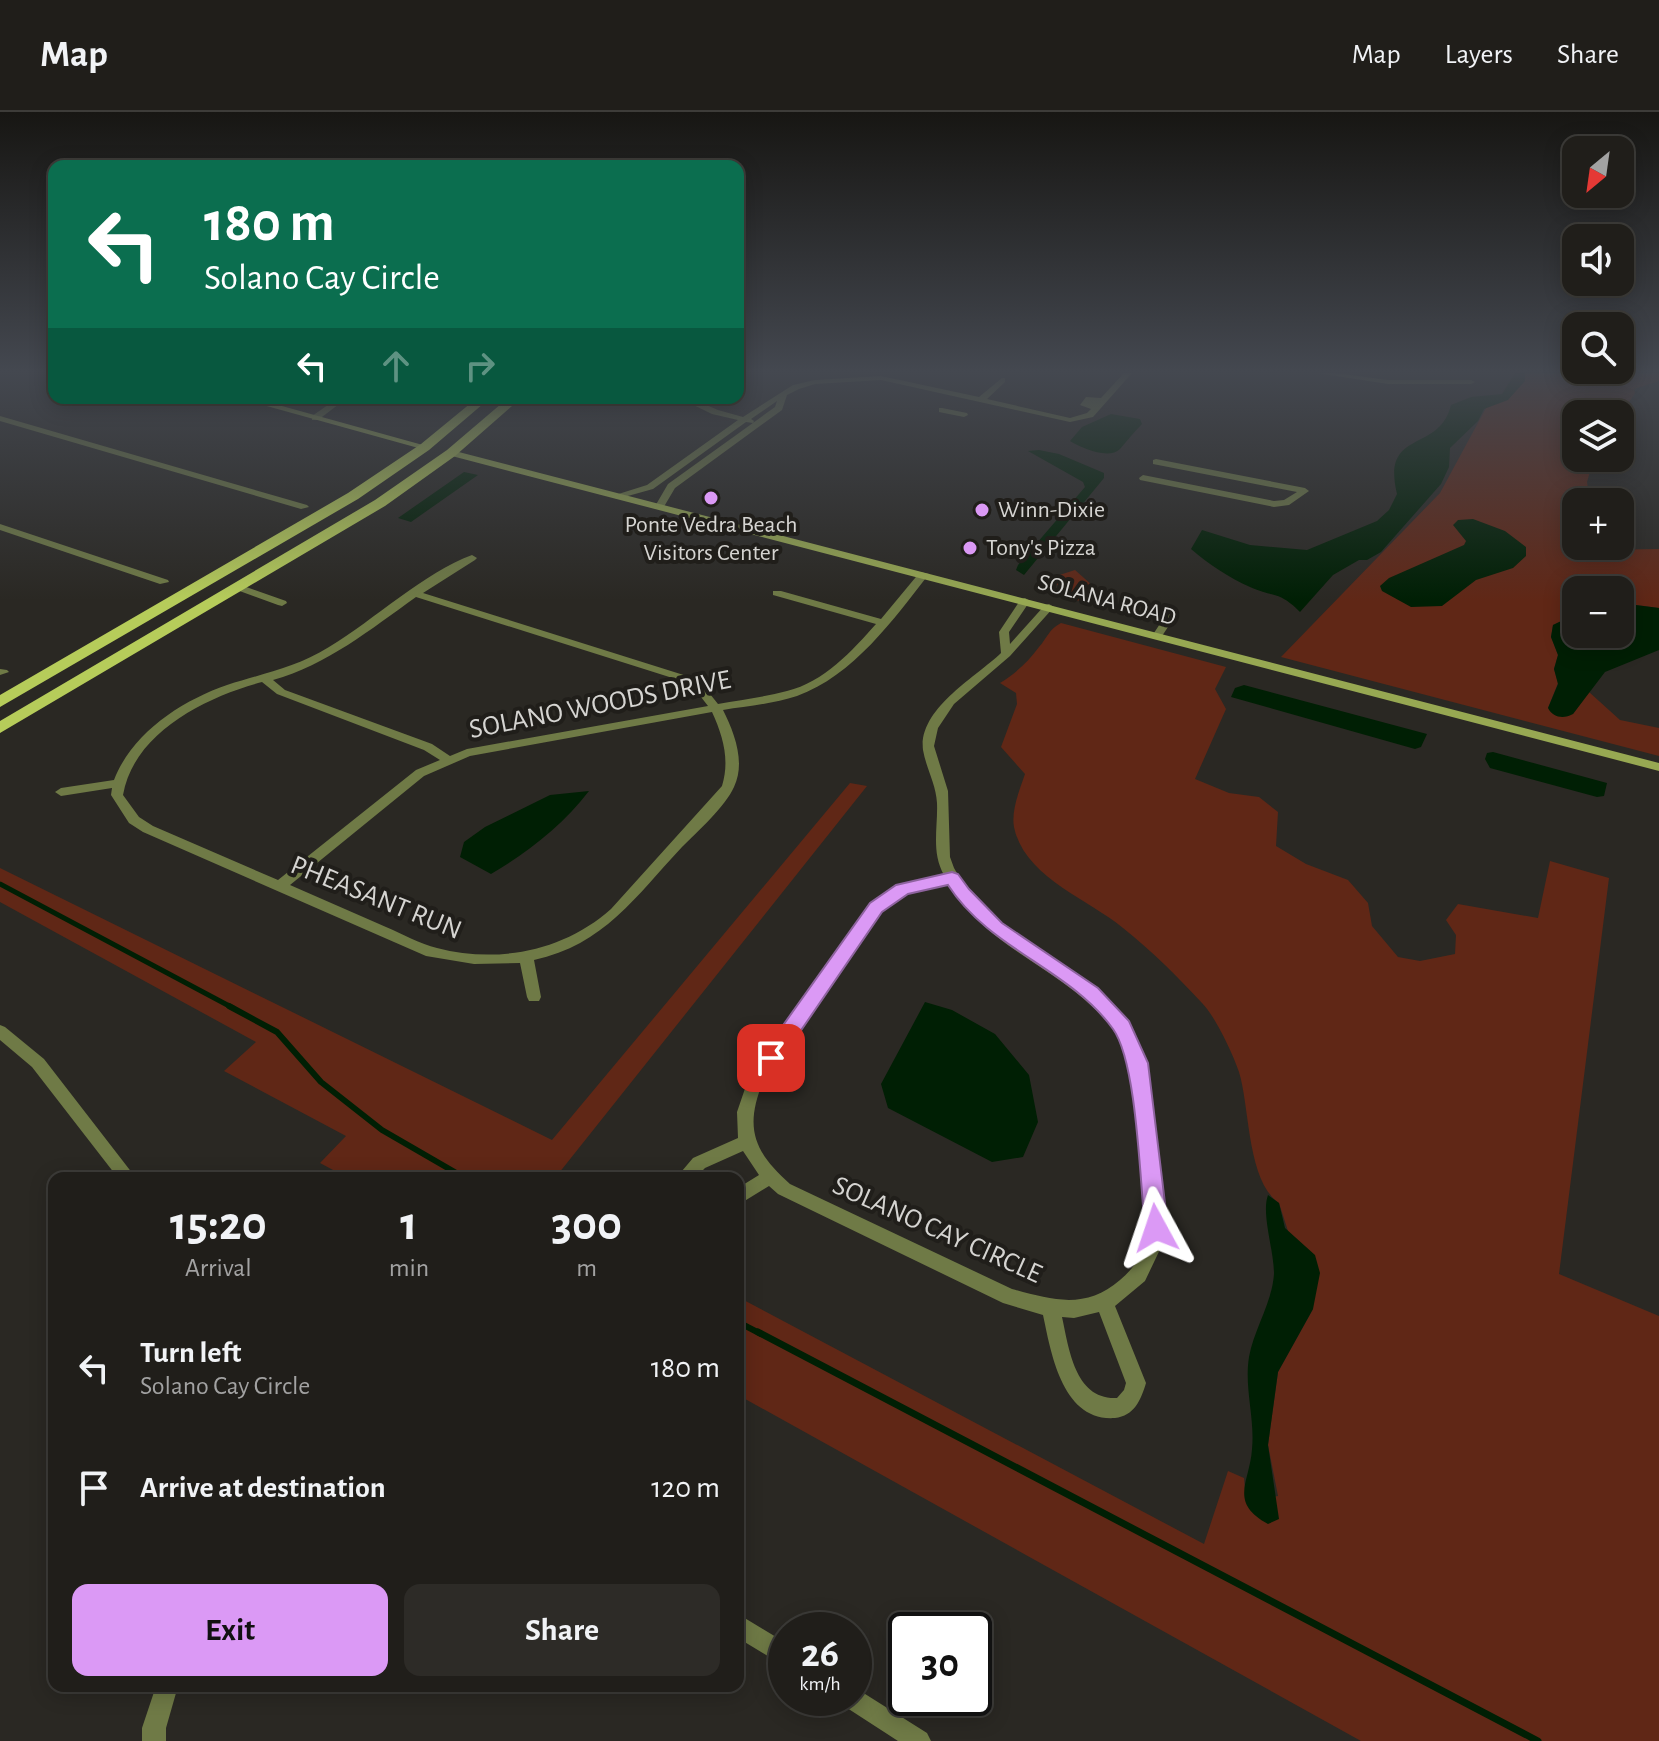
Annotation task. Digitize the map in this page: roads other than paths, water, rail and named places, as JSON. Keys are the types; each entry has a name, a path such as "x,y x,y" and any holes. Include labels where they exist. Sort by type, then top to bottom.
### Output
{"main road":[{"path":"0,702 333,509 422,449"},
{"path":"434,449 451,453"},
{"path":"0,728 380,503 456,449"},
{"path":"110,638 135,648"}],"street":[{"path":"106,449 304,507"},
{"path":"617,496 650,487 703,449"},
{"path":"659,508 671,486 723,449"},
{"name":"SOLANA ROAD","path":"451,453 1659,767"},
{"path":"1143,478 1279,505 1305,491 1156,462"},
{"path":"0,527 164,582"},
{"path":"61,792 118,783 130,758 167,724 220,692 312,662 472,558"},
{"name":"SOLANO WOODS DRIVE","path":"280,886 420,773 446,759 791,694 817,684 836,671 924,574"},
{"path":"238,587 282,603"},
{"name":"PHEASANT RUN","path":"118,783 117,795 124,809 148,829 431,952 477,961 526,956 559,947 584,935 612,916 728,787 733,776 734,756 716,707 703,688 686,679 414,593"},
{"path":"777,593 881,622"},
{"name":"SOLANO CAY CIRCLE","path":"1005,651 1004,632 1025,601"},
{"name":"SOLANO CAY CIRCLE","path":"746,1142 756,1162 784,1189 1009,1297 1051,1308 1074,1309 1104,1302 1121,1292 1139,1275 1155,1241 1156,1214 1138,1063 1132,1044 1122,1026 1091,993 996,928 962,894 952,878 941,844 943,798 928,751 929,736 937,717 957,692 988,671 1005,651 1020,642 1049,607"},
{"path":"1157,636 1173,612"},
{"path":"265,679 281,692 428,747 446,759"},
{"path":"690,1172 699,1163 746,1142 744,1117 756,1079 876,908 902,890 952,878"},
{"path":"526,956 534,997"},
{"path":"0,1031 38,1063 123,1172"},
{"path":"744,1193 770,1177"},
{"path":"1051,1308 1075,1389 1095,1404 1108,1409 1120,1407 1134,1394 1136,1383 1104,1302"},
{"path":"744,1629 768,1644"},
{"path":"154,1741 154,1728 165,1692"},
{"path":"872,1711 919,1741"}],"waterway":[{"path":"0,884 233,1008"},
{"path":"229,1006 277,1032 321,1082 382,1130 455,1172"},
{"path":"744,1325 761,1334"},
{"path":"758,1332 1538,1741"}],"place":[{"name":"Ponte Vedra Beach Visitors Center","path":"711,498"},
{"name":"Winn-Dixie","path":"982,510"},
{"name":"Tony's Pizza","path":"970,548"}]}
